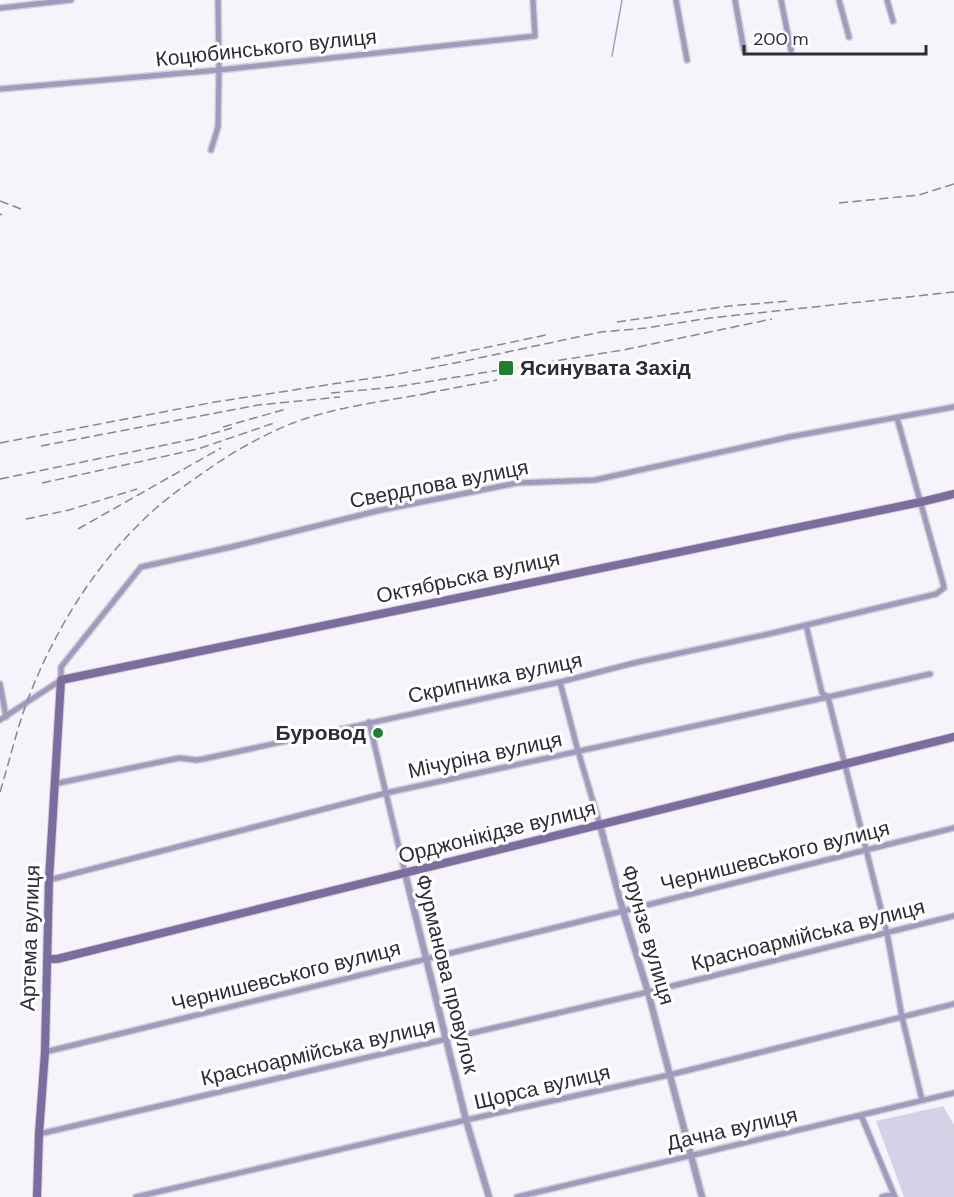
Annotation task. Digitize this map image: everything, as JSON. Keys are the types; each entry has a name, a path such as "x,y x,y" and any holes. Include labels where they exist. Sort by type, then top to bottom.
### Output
{"main road":[{"name":"Октябрьска вулиця","path":"61,680 954,494"},
{"name":"Артема вулиця","path":"37,1197 45,1052 49,880 61,680"},
{"name":"Орджонікідзе вулиця","path":"48,958 57,959 954,738"}],"street":[{"path":"0,8 71,0"},
{"path":"211,150 218,127 218,0"},
{"name":"Коцюбинського вулиця","path":"0,89 219,70 535,36 533,0"},
{"path":"676,0 687,60"},
{"path":"735,0 744,50"},
{"path":"780,0 791,50"},
{"path":"839,0 849,37"},
{"path":"887,0 893,21"},
{"name":"Свердлова вулиця","path":"61,680 61,667 141,567 378,511 517,483 595,480 789,437 954,407"},
{"path":"897,418 921,502"},
{"name":"Скрипника вулиця","path":"54,784 179,758 203,759 560,682 634,663 932,596 944,588 921,502"},
{"path":"806,624 822,693 828,697 867,850 922,1100"},
{"name":"Мічуріна вулиця","path":"49,880 386,793 930,674"},
{"name":"Октябрьска вулиця","path":"3,719 61,680"},
{"name":"Фрунзе вулиця","path":"560,682 623,911 648,992 702,1197"},
{"path":"0,684 3,719"},
{"name":"Фурманова провулок","path":"369,722 466,1120 489,1197"},
{"name":"Чернишевського вулиця","path":"45,1052 954,828"},
{"name":"Красноармійська вулиця","path":"39,1134 648,992 954,916"},
{"name":"Щорса вулиця","path":"136,1197 669,1075 954,1004"},
{"name":"Дачна вулиця","path":"517,1197 954,1093"},
{"path":"861,1115 894,1196 882,1197"}],"shaded area":[{"path":"943,1106 954,1125 954,1197 904,1197 876,1121"}],"waterway":[{"path":"612,56 622,0"}],"railway":[{"path":"839,203 919,195 954,184"},
{"path":"0,201 21,209"},
{"path":"0,443 215,402 392,375 601,332 954,292"},
{"path":"617,322 729,306 789,301"},
{"path":"331,393 395,387 623,350 772,319"},
{"path":"431,359 546,335"},
{"path":"427,393 497,380"},
{"path":"0,792 29,697 70,612 118,547 155,509 222,460 283,427 345,408 435,392"},
{"path":"41,446 258,405 340,397"},
{"path":"223,427 286,409"},
{"path":"42,483 198,449 277,422"},
{"path":"0,479 194,439 232,428"},
{"path":"78,529 221,448"},
{"path":"26,519 69,510 137,489"}],"place":[{"name":"Ясинувата Захід","path":"506,368"},
{"name":"Буровод","path":"378,733"}]}
